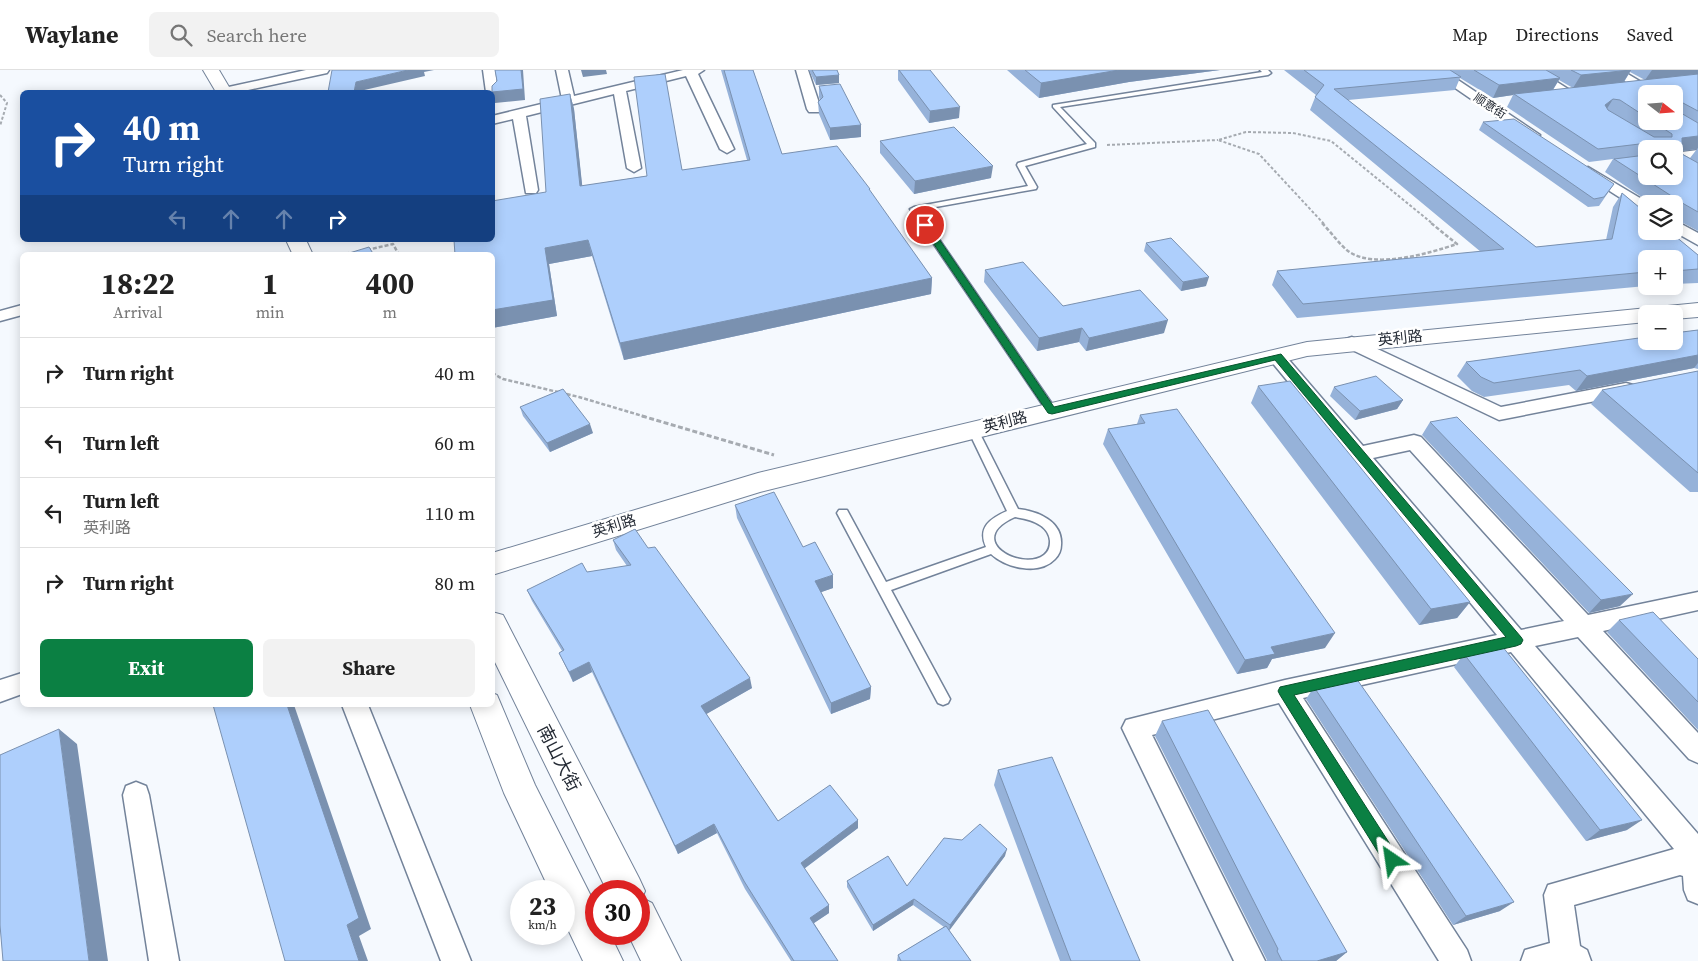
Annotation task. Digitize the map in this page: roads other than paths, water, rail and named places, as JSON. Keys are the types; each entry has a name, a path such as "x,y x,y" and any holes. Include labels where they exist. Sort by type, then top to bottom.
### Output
{"street":[{"path":"194,70 205,90"},
{"path":"211,70 223,90"},
{"path":"233,90 323,70"},
{"path":"488,70 492,90"},
{"path":"562,70 569,102"},
{"path":"802,70 814,109"},
{"name":"顺意街","path":"1436,70 1544,142"},
{"path":"1529,70 1574,94 1551,96"},
{"path":"1612,70 1647,85 1615,89"},
{"path":"495,120 620,91 654,76 694,72 727,149"},
{"path":"620,91 634,168"},
{"path":"1486,104 1505,102"},
{"path":"519,114 531,190"},
{"path":"1683,157 1698,154"},
{"path":"1683,165 1690,170"},
{"path":"1602,166 1581,166 1638,203"},
{"path":"1683,231 1698,240"},
{"path":"1683,311 1698,310"},
{"path":"0,316 20,311"},
{"name":"英利路","path":"495,563 758,483 1307,349 1638,315"},
{"path":"1352,343 1499,414 1645,386"},
{"path":"1277,356 1697,857 1698,890"},
{"path":"1358,454 1414,442 1698,751"},
{"path":"1250,961 1135,728 1285,691 1698,601"},
{"name":"南山大街","path":"495,630 620,880"},
{"path":"0,691 20,685"},
{"path":"1285,691 1456,961"},
{"path":"355,707 456,961"},
{"path":"487,707 521,793 603,961"},
{"path":"136,795 164,961"},
{"path":"1536,961 1571,957 1558,895 1697,857"},
{"path":"650,938 661,961"}],"lane":[{"path":"1052,411 914,209 1033,187 1021,165 1092,146 1055,106 1268,73 1263,70"},
{"path":"973,430 1014,513"},
{"path":"843,513 943,699"},
{"path":"1014,513 1028,514 1042,520 1052,529 1056,540 1054,551 1046,560 1034,565 1018,565 1003,559 992,549 987,537 990,526 1000,517 1014,513"},
{"path":"884,588 992,549"}]}
